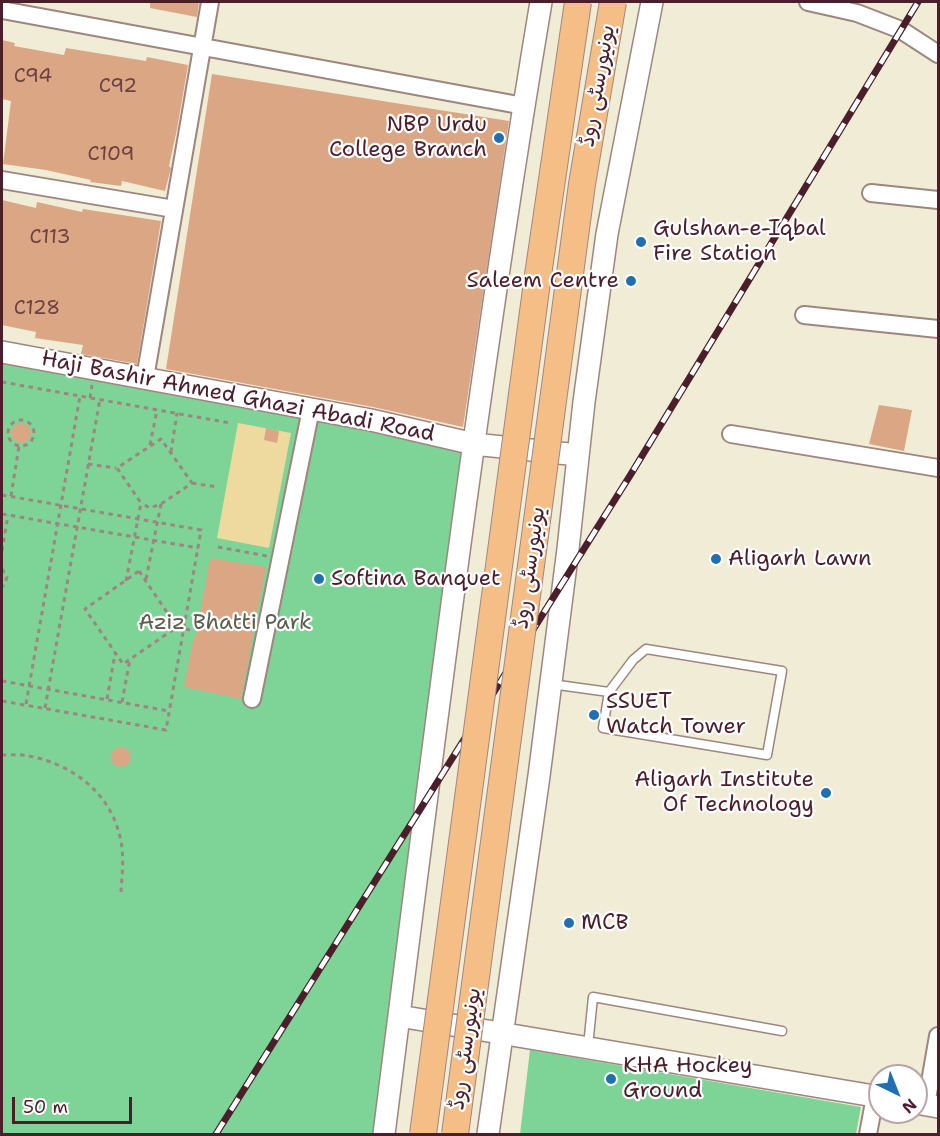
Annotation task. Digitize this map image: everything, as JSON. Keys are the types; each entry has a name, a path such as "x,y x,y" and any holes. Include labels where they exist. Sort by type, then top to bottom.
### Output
{"main road":[{"name":"یونیورسٹی روڈ","path":"423,1134 536,293 578,2"},
{"name":"یونیورسٹی روڈ","path":"455,1134 582,184 613,2"}],"street":[{"path":"145,378 210,2"},
{"path":"384,1134 474,444 524,106 542,2"},
{"path":"488,1134 551,684 607,234 652,2"},
{"path":"808,2 859,7 939,54"},
{"path":"2,10 203,49 524,106"},
{"path":"2,180 174,209"},
{"path":"871,193 939,200"},
{"path":"804,315 939,328"},
{"name":"Haji Bashir Ahmed Ghazi Abadi Road","path":"2,352 371,420 474,444 578,455"},
{"path":"252,699 311,410"},
{"path":"731,434 939,468"},
{"path":"399,1016 868,1095"},
{"path":"928,1099 939,1036"}],"lane":[{"path":"646,649 782,671 767,755 603,728 609,692 633,660 646,649"},
{"path":"551,684 609,692"},
{"path":"588,1047 593,997 782,1031"}],"path":[{"path":"2,382 230,423"},
{"path":"26,705 80,396"},
{"path":"45,708 100,399"},
{"path":"150,445 157,410"},
{"path":"171,452 177,413"},
{"path":"23,420 30,424 33,436 28,443 19,446 10,440 8,432 14,422 23,420"},
{"path":"88,464 117,468 161,439 192,483"},
{"path":"11,496 19,446"},
{"path":"117,468 141,503 150,508 161,504 192,483 217,487"},
{"path":"2,495 201,530 166,730 2,701"},
{"path":"126,581 141,503"},
{"path":"145,580 161,504"},
{"path":"2,514 198,549"},
{"path":"2,551 8,515"},
{"path":"218,547 281,558"},
{"path":"2,569 7,577 2,587"},
{"path":"177,627 139,571 85,609 123,664 177,627 190,630"},
{"path":"107,700 115,654"},
{"path":"122,703 130,660"},
{"path":"2,681 170,711"},
{"path":"2,755 28,756 63,766 92,786 113,814 120,834 123,857 121,893"}],"green space":[{"name":"Aziz Bhatti Park","path":"2,354 474,442 385,1134 2,1134"},
{"name":"KHA Hockey Ground","path":"530,1050 861,1107 856,1134 520,1134"}],"sand":[{"path":"238,423 291,433 269,548 217,538"}],"building":[{"path":"150,2 199,2 197,17 150,8"},
{"path":"2,40 15,43 14,46 64,55 66,48 146,61 147,57 188,65 165,191 122,181 121,186 90,182 91,180 46,170 3,164 11,101 2,99"},
{"path":"212,74 509,121 463,427 373,407 166,369"},
{"path":"2,200 36,208 37,202 82,212 83,209 161,221 137,364 81,354 83,345 35,338 36,332 2,325"},
{"path":"879,405 912,410 904,451 869,444"},
{"path":"21,423 28,426 31,433 28,440 21,443 14,440 11,433 14,426"},
{"path":"266,428 279,431 277,443 264,440"},
{"path":"210,558 266,567 241,699 184,687"},
{"path":"121,747 128,750 131,757 128,764 121,767 114,764 111,757 114,750"}],"railway":[{"path":"216,1134 631,474 918,2"}],"place":[{"name":"NBP Urdu College Branch","path":"499,138"},
{"name":"Gulshan-e-Iqbal Fire Station","path":"641,242"},
{"name":"Saleem Centre","path":"631,281"},
{"name":"Aligarh Lawn","path":"716,559"},
{"name":"Softina Banquet","path":"319,579"},
{"name":"SSUET Watch Tower","path":"594,715"},
{"name":"Aligarh Institute Of Technology","path":"826,793"},
{"name":"MCB","path":"569,923"},
{"name":"KHA Hockey Ground","path":"611,1079"}]}
